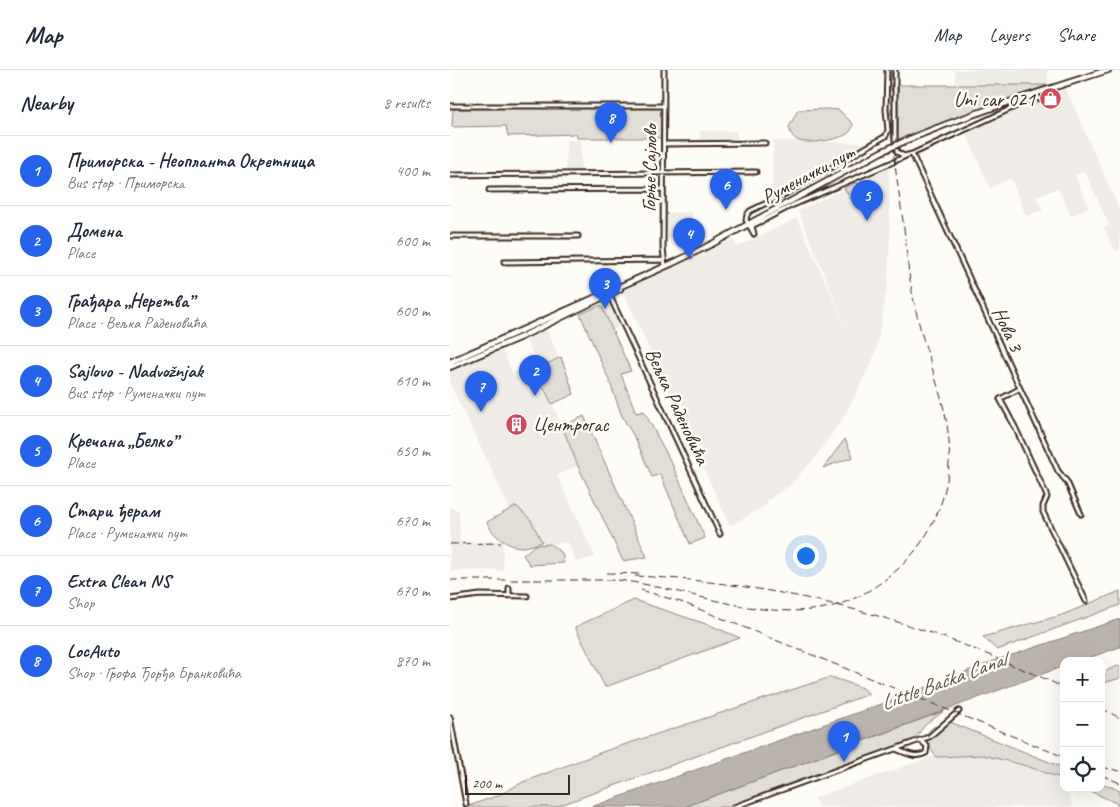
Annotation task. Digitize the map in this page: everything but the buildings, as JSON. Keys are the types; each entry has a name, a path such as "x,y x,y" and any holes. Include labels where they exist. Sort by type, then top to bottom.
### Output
{"main road":[{"path":"1051,88 1108,70"},
{"name":"Руменачки пут","path":"450,367 641,278 748,224 881,152 928,131 1051,88"},
{"name":"Руменачки пут","path":"450,362 593,301"}],"street":[{"name":"Горње Сајлово","path":"664,70 663,260 665,266"},
{"path":"887,70 886,110 888,130 884,138 849,156 787,193 750,211 746,217 754,234 752,226 793,205 1032,100 1050,98 1054,93 1051,88"},
{"path":"895,70 895,147 899,154 907,156"},
{"path":"450,106 664,106"},
{"path":"664,144 765,143"},
{"name":"Нова 3","path":"912,154 1058,471 1067,482 1081,514"},
{"path":"450,175 756,172"},
{"path":"489,190 663,188"},
{"path":"450,236 578,236"},
{"path":"504,262 663,260"},
{"name":"Вељка Раденовића","path":"609,293 720,534"},
{"path":"1020,389 1000,399 1046,494 1043,512 1086,601"},
{"path":"509,588 509,596"},
{"path":"450,599 480,595 527,596"},
{"path":"734,807 929,737 959,711"},
{"path":"450,717 466,804"},
{"path":"896,749 915,756 921,756 926,753 927,746 920,740"}],"shaded area":[{"path":"955,70 1048,70 1048,85 955,85"},
{"path":"898,85 1048,85 898,139"},
{"path":"1066,89 1120,211 1120,249 1115,251 1104,228 1109,225 1085,171 1075,175 1089,207 1071,216 1058,188 1036,197 1043,210 1026,216 1011,178 990,188 966,133"},
{"path":"659,107 663,110 663,138 577,138 576,134 508,136 506,126 452,127 453,109"},
{"path":"798,110 839,110 853,124 848,133 837,138 814,142 797,140 793,136 789,127"},
{"path":"700,131 737,131 737,143 700,144"},
{"path":"566,140 581,140 581,170 566,170"},
{"path":"773,141 869,143 772,198"},
{"path":"889,167 890,235 888,282 877,347 872,362 845,415 814,459 789,486 766,501 768,504 730,526 623,291 734,239 737,247 797,218 848,332 798,211"},
{"path":"857,182 865,196 866,204 856,207 844,188"},
{"path":"692,212 692,231 664,242 664,213"},
{"path":"610,304 621,327 613,330 602,308"},
{"path":"601,305 631,371 621,374 636,413 644,411 672,464 705,538 690,544 660,474 652,477 636,440 622,416 609,380 580,314"},
{"path":"546,328 559,358 539,367 525,338"},
{"path":"502,348 512,373 532,364 557,415 578,466 557,475 595,557 576,562 568,542 549,544 542,542 531,520 516,506 510,509 450,383 450,370"},
{"path":"561,357 574,394 552,404 535,370"},
{"path":"584,416 647,557 623,561 578,466 562,426"},
{"path":"845,439 853,457 823,468"},
{"path":"516,506 531,520 542,542 527,547 511,545 496,536 489,527 487,522"},
{"path":"450,507 459,511 460,542 503,541 503,570 450,571"},
{"path":"550,544 562,553 564,563 530,565 523,555 535,545"},
{"path":"1120,591 1120,605 997,650 983,637 1062,615"},
{"path":"634,600 712,626 740,638 605,687 575,627"},
{"path":"1120,665 1120,678 1105,683 1105,673"},
{"path":"831,677 863,688 869,694 555,807 466,807 499,795 523,782 605,751"},
{"path":"944,711 925,725 914,740 729,807 684,807"},
{"path":"950,722 1060,766 1060,778 1023,765 983,755 936,757 923,737 933,727"},
{"path":"959,752 986,753 1012,758 1060,778 1060,792 1067,792 1073,807 818,807 814,798 934,756"},
{"path":"1105,784 1120,790 1120,805 1092,792 1105,792"}],"water":[{"name":"Little Bačka Canal","path":"1120,619 1120,647 1091,657 1060,657 1060,667 684,807 591,807 893,700 988,663"}],"railway":[{"path":"450,580 618,580 762,609 811,610 847,602 858,597 888,577 911,555 923,540 940,506 948,470 949,451 945,413 923,339 914,304 910,278 892,140 891,70"},
{"path":"450,544 501,543"},
{"path":"607,573 642,574"},
{"path":"635,576 684,579 732,585 828,603 875,615 967,646 1060,686"},
{"path":"641,590 684,603 1060,755"},
{"path":"1105,710 1120,718"},
{"path":"1105,768 1120,771"},
{"path":"1105,777 1120,783"}],"place":[{"name":"Uni car 021","path":"1051,99"},
{"name":"LocAuto","path":"611,143"},
{"name":"Стари ђерам","path":"726,210"},
{"name":"Кречана „Белко”","path":"867,221"},
{"name":"Sajlovo - Nadvožnjak","path":"689,259"},
{"name":"Грађара „Неретва”","path":"605,309"},
{"name":"Домена","path":"535,396"},
{"name":"Extra Clean NS","path":"481,412"},
{"name":"Центрогас","path":"517,424"},
{"name":"Приморска - Неопланта Окретница","path":"844,762"}]}
